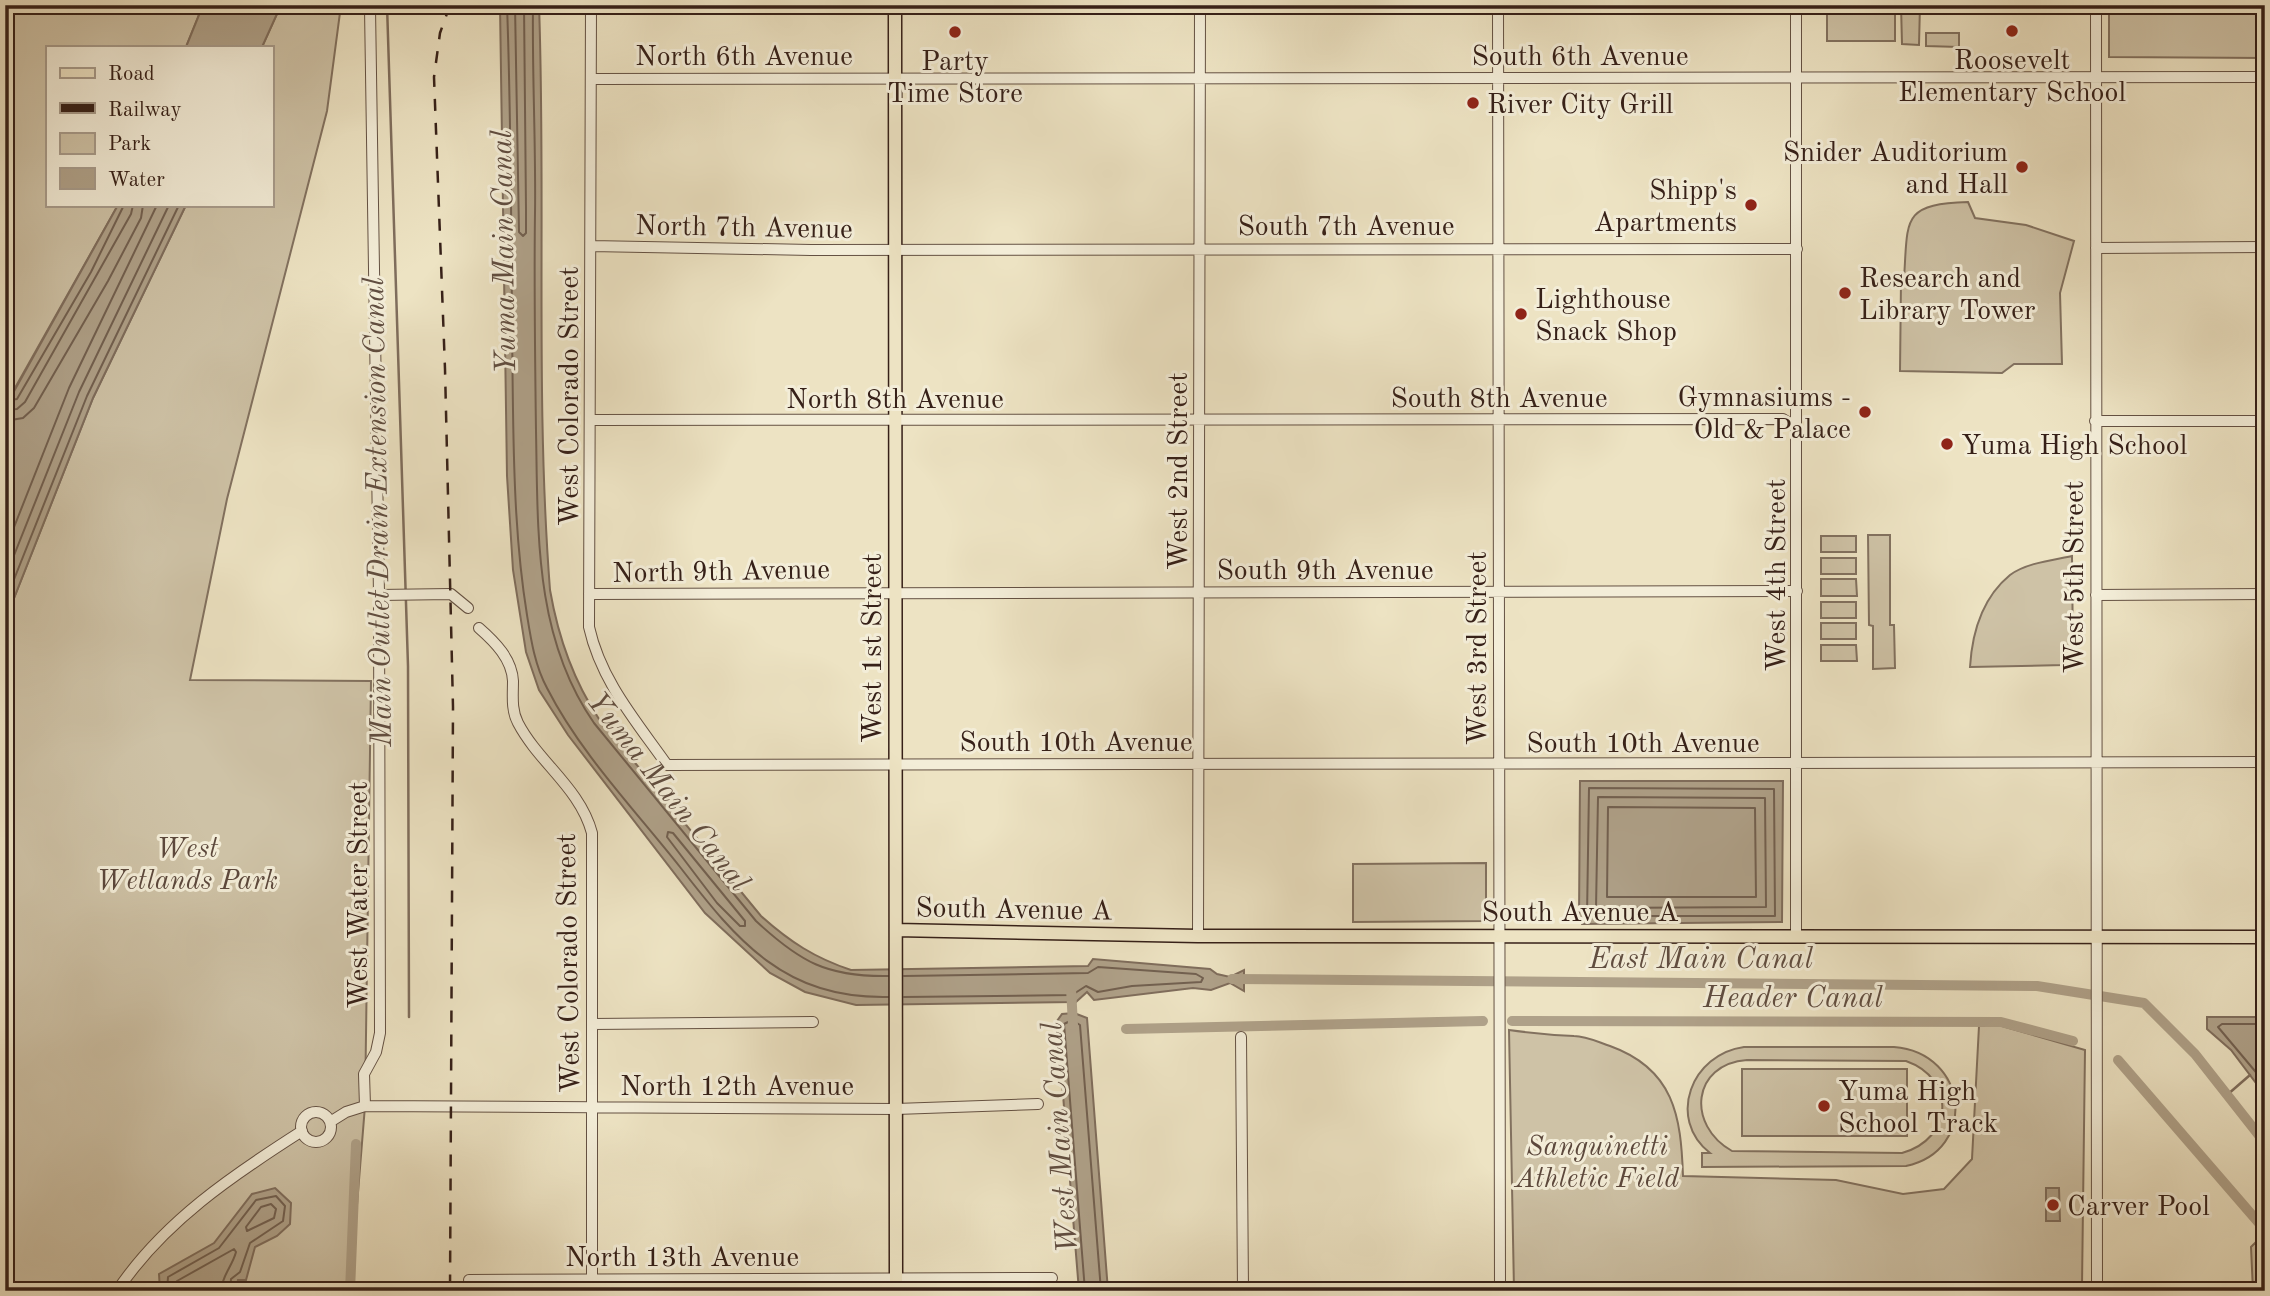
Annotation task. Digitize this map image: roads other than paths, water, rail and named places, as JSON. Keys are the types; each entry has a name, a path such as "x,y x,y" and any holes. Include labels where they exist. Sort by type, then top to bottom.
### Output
{"main road":[{"name":"West 1st Street","path":"895,5 896,1284"},
{"name":"South Avenue A","path":"896,930 1198,936 2265,937"}],"street":[{"name":"West Colorado Street","path":"591,5 593,79 589,628 595,656 614,690 667,765"},
{"name":"West 2nd Street","path":"1198,936 1200,5"},
{"name":"West 3rd Street","path":"1498,5 1500,1291"},
{"name":"West 4th Street","path":"1796,5 1796,428 1799,439 1797,936"},
{"name":"West 5th Street","path":"2096,5 2097,1291"},
{"name":"West Water Street","path":"365,1107 364,1074 376,1052 380,1033 379,595 370,8"},
{"name":"South 6th Avenue","path":"895,77 2265,76"},
{"name":"North 6th Avenue","path":"593,79 895,77"},
{"name":"North 7th Avenue","path":"591,246 896,250"},
{"name":"South 7th Avenue","path":"896,250 1498,247 1797,249"},
{"path":"2096,248 2265,247"},
{"name":"North 8th Avenue","path":"590,420 1199,419"},
{"name":"South 8th Avenue","path":"1199,419 1783,419 1796,428"},
{"path":"2095,421 2265,421"},
{"name":"South 9th Avenue","path":"896,592 1797,591"},
{"name":"North 9th Avenue","path":"589,594 896,592"},
{"path":"379,595 451,594 468,608"},
{"path":"2096,594 2265,594"},
{"name":"West Colorado Street","path":"479,628 499,646 513,677 512,702 517,723 586,811 592,833 592,1291"},
{"name":"South 10th Avenue","path":"667,765 1797,765 2265,762"},
{"path":"592,1024 813,1021"},
{"path":"1241,1037 1243,1291"},
{"name":"North 12th Avenue","path":"330,1122 345,1112 365,1107 896,1109 1038,1104"},
{"path":"314,1112 323,1114 330,1122 328,1136 320,1141 310,1141 302,1131 302,1121 314,1112"},
{"path":"117,1291 140,1258 182,1217 247,1166 302,1131"},
{"name":"North 13th Avenue","path":"469,1280 592,1279 896,1284 1052,1278"}],"water":[{"path":"203,5 281,5 262,46 186,46"},
{"path":"500,5 539,5 543,444 550,590 568,657 599,719 761,916 782,934 826,960 851,970 1088,966 1093,959 1210,969 1230,977 1244,970 1244,991 1230,983 1211,990 1193,988 1094,1000 1087,992 1076,1002 856,1005 805,992 770,973 705,913 568,735 539,690 526,652 513,570 507,476"},
{"path":"117,206 186,206 93,398 5,621 5,394 12,395"},
{"path":"1580,781 1783,781 1782,922 1582,924 1579,919"},
{"path":"1074,1013 1087,1018 1108,1291 1079,1291 1057,1021 1062,1014"},
{"path":"2207,1017 2265,1017 2265,1095 2231,1050 2207,1029"},
{"path":"275,1188 291,1203 290,1224 277,1236 255,1247 246,1280 238,1280 236,1291 160,1291 159,1274 214,1243 252,1194"},
{"name":"Carver Pool","path":"2046,1188 2059,1188 2060,1221 2046,1221"}],"waterway":[{"name":"Main Outlet Drain Extension Canal","path":"387,5 408,666 409,1017"},
{"name":"East Main Canal","path":"1232,979 2037,986 2144,1003 2195,1054 2265,1143"},
{"name":"West Main Canal","path":"1071,988 1073,1025"},
{"name":"Header Canal","path":"1126,1029 1483,1021"},
{"name":"Header Canal","path":"1512,1021 2001,1022 2073,1041"},
{"name":"Header Canal","path":"2118,1060 2265,1230"},
{"path":"2227,1095 2250,1075"},
{"name":"Main Outlet Drain Extension Canal","path":"350,1291 356,1144"}],"railway":[{"path":"450,5 440,33 434,77 445,369 453,707 450,1291"}],"place":[{"name":"Roosevelt Elementary School","path":"2012,31"},
{"name":"Party Time Store","path":"955,32"},
{"name":"River City Grill","path":"1473,103"},
{"name":"Snider Auditorium and Hall","path":"2022,167"},
{"name":"Shipp's Apartments","path":"1751,205"},
{"name":"Research and Library Tower","path":"1845,293"},
{"name":"Lighthouse Snack Shop","path":"1521,314"},
{"name":"Gymnasiums - Old & Palace","path":"1865,412"},
{"name":"Yuma High School","path":"1947,444"},
{"name":"Yuma High School Track","path":"1824,1106"},
{"name":"Carver Pool","path":"2053,1205"}],"water label":[{"name":"Yuma Main Canal","path":"503,252"},
{"name":"Yuma Main Canal","path":"669,791"}],"park label":[{"name":"West Wetlands Park","path":"187,863"},
{"name":"Sanguinetti Athletic Field","path":"1597,1161"}]}
